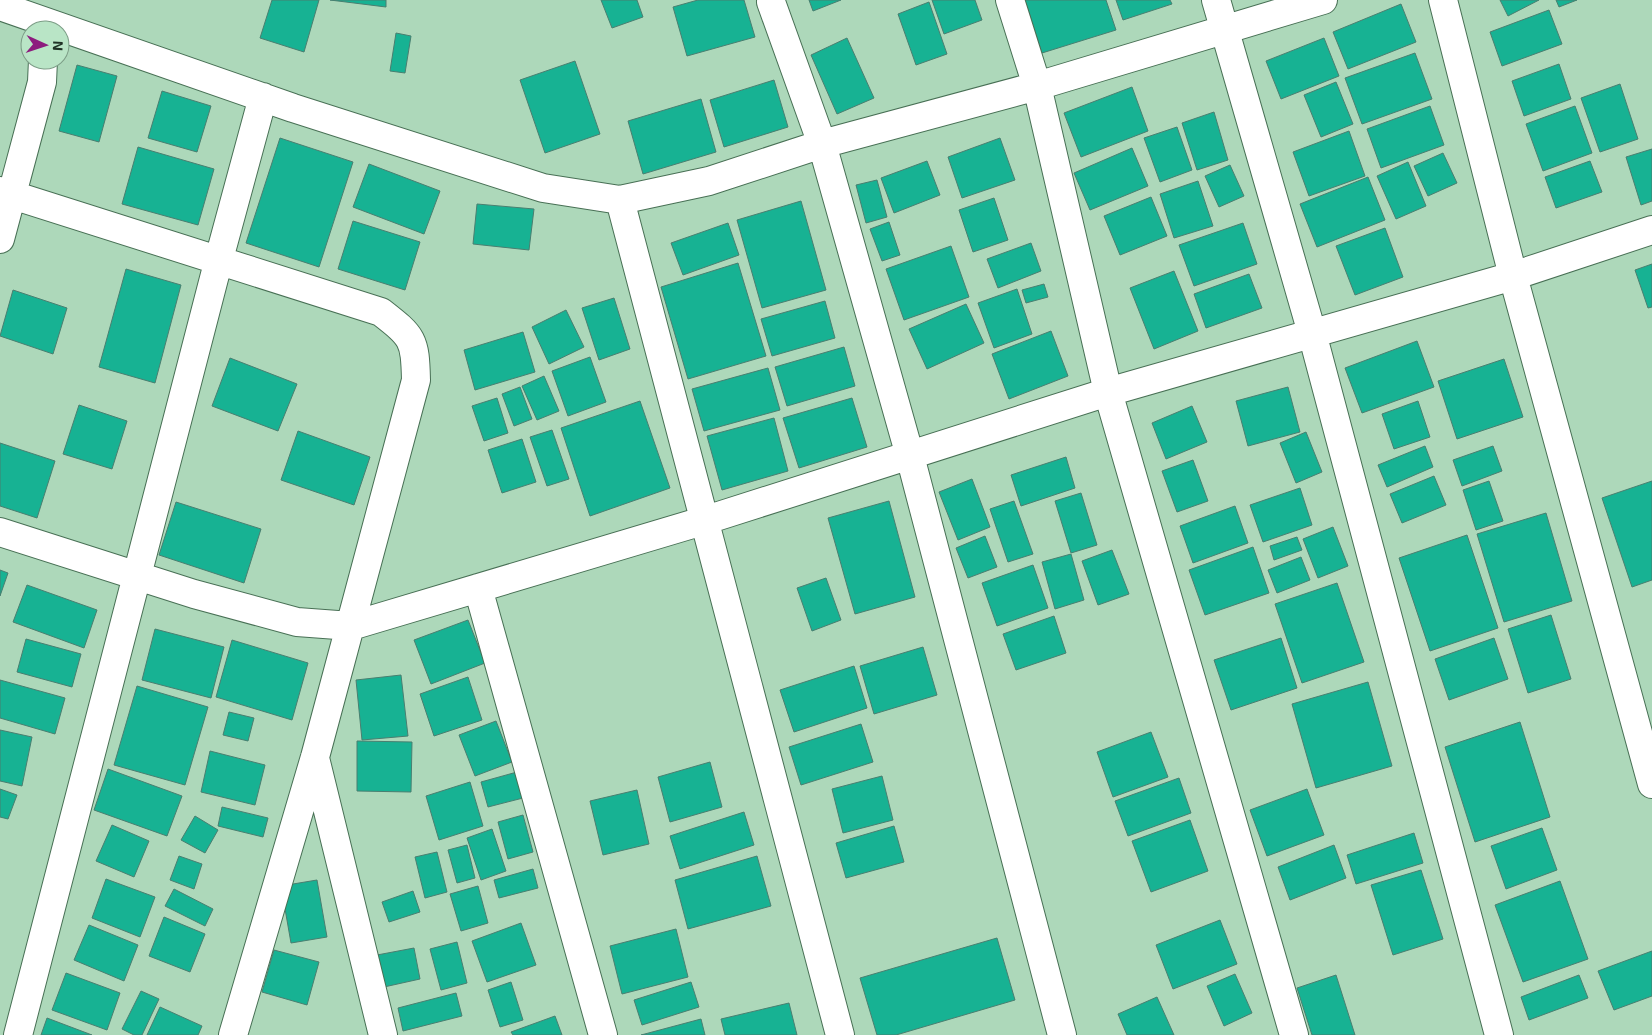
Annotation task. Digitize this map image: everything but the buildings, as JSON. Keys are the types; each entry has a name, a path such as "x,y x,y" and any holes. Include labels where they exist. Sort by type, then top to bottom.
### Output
{"street":[{"path":"1010,0 1037,86 1108,392 1294,1035"},
{"path":"1216,0 1312,333 1499,1035"},
{"path":"70,34 544,188 620,200 709,181 822,144 1037,86 1224,28 1323,0"},
{"path":"1443,0 1513,276 1652,784"},
{"path":"771,2 822,144 910,456 1062,1035"},
{"path":"0,6 32,20"},
{"path":"0,239 6,193 42,82 43,70"},
{"path":"18,1035 219,259 263,97"},
{"path":"6,193 219,259 381,312 403,329 415,348 416,380 351,626 315,757 233,1035"},
{"path":"620,200 706,520 840,1035"},
{"path":"0,532 137,577 297,622 351,626 706,520 1108,392 1513,276 1652,230"},
{"path":"478,588 603,1035"},
{"path":"315,757 383,1035"}]}
